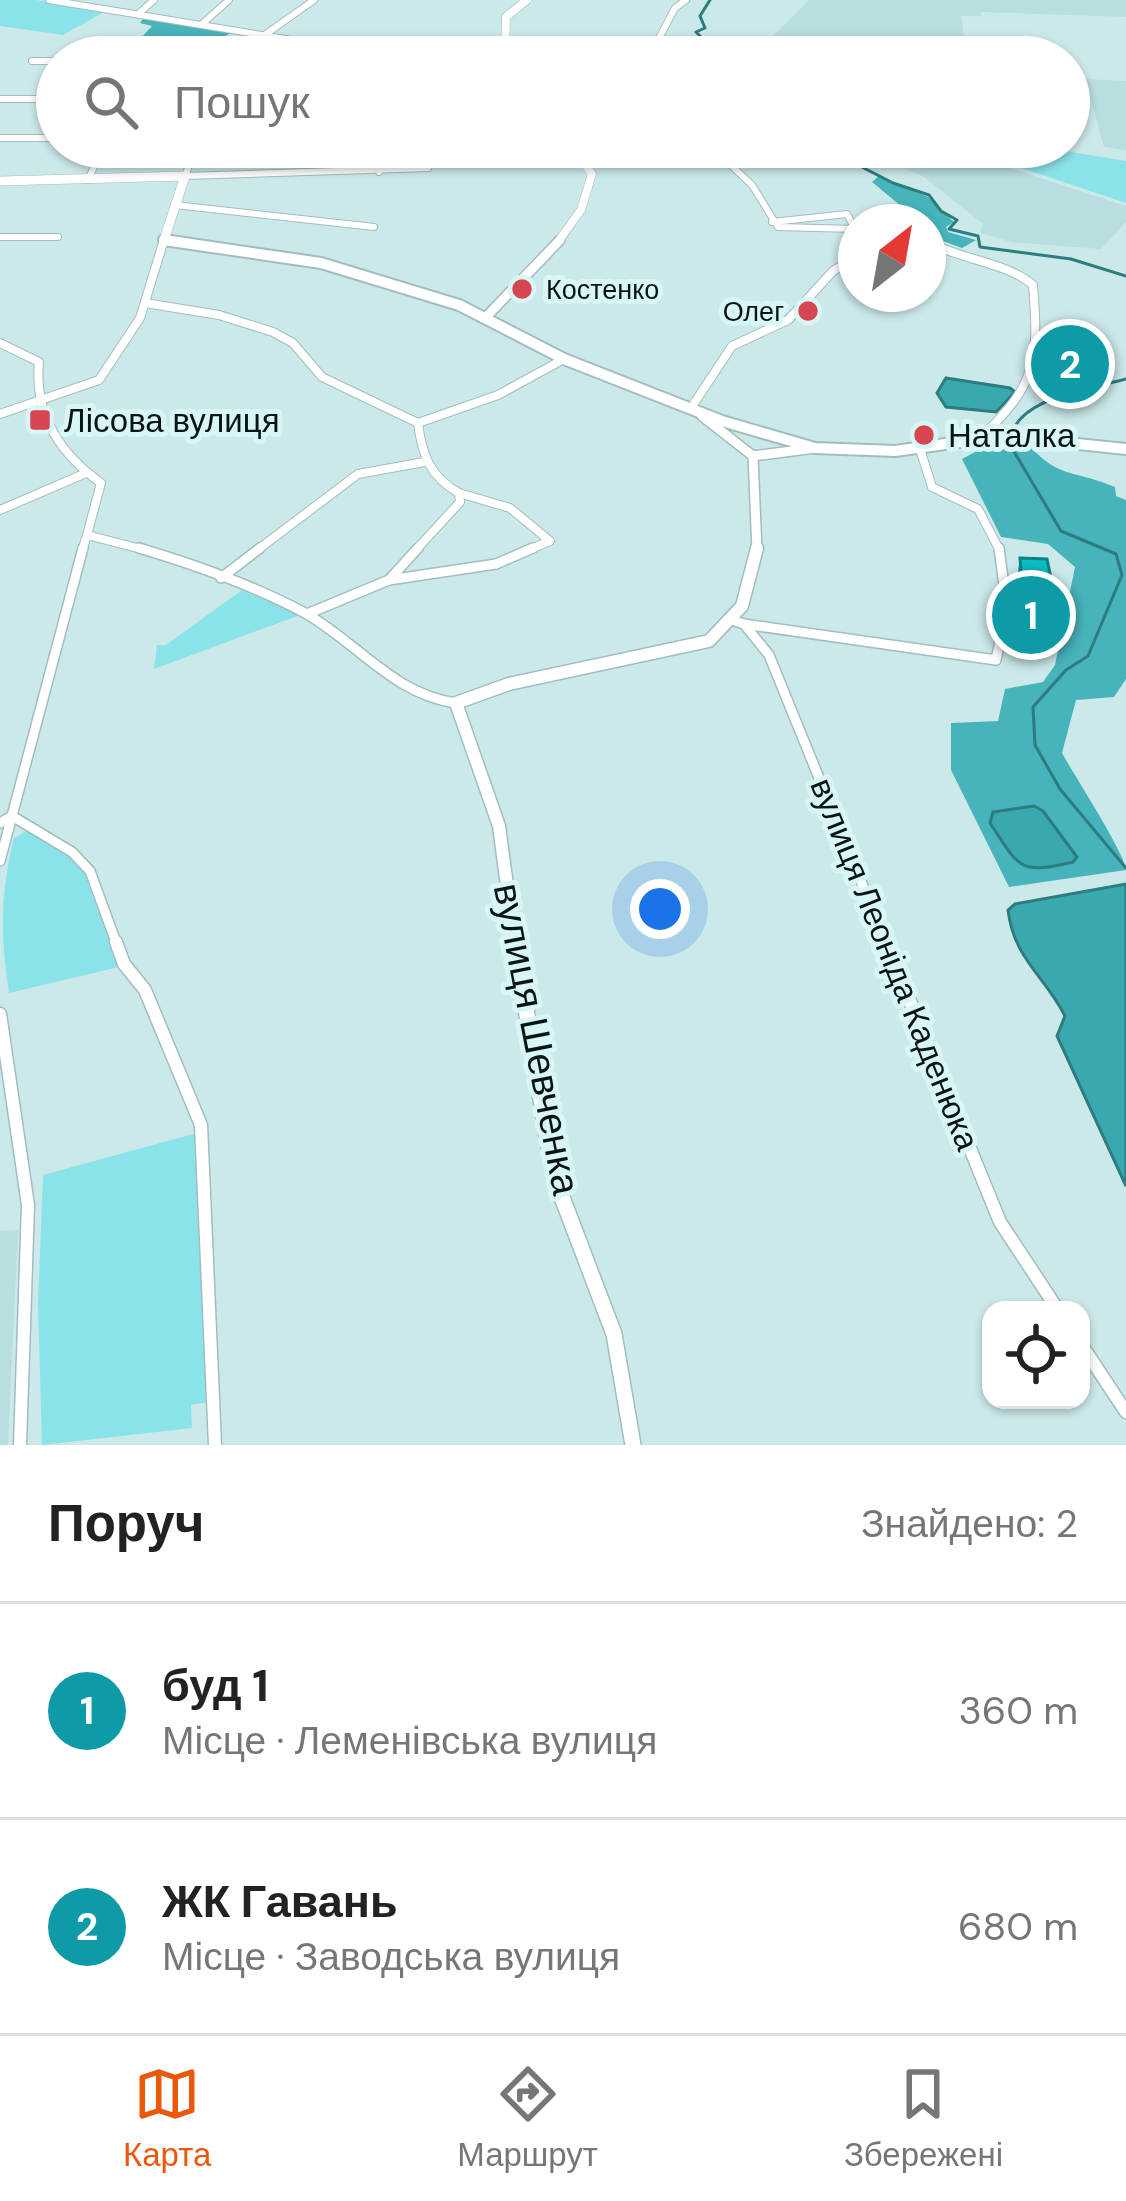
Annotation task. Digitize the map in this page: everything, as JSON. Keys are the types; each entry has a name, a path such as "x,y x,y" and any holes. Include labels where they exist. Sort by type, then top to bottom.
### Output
{"main road":[{"path":"0,181 184,176 164,240 320,263 486,317 564,359 814,448 920,449 1002,436 1126,449"}],"street":[{"path":"49,0 277,36"},
{"path":"138,14 154,0"},
{"path":"202,24 229,0"},
{"path":"266,34 314,0"},
{"path":"506,36 506,17 527,0"},
{"path":"660,36 675,8 686,0"},
{"path":"0,99 36,99"},
{"path":"0,138 36,138"},
{"path":"88,180 93,168"},
{"path":"187,168 184,176 418,168"},
{"path":"379,168 379,172"},
{"path":"486,317 560,238 588,198 592,174 588,168"},
{"path":"734,168 752,185 772,222 788,230 838,231"},
{"path":"175,205 374,227"},
{"path":"772,222 838,215"},
{"path":"0,237 58,237"},
{"path":"0,414 99,380 137,324 164,240"},
{"path":"946,252 1018,272 1033,285 1035,357 1030,386 981,437"},
{"path":"814,448 753,456 691,408 732,346 788,320 838,267"},
{"path":"145,303 202,312 284,337 298,346 306,366 323,377 418,423 498,394 564,359"},
{"path":"0,343 39,362 36,393 47,406 53,438 101,483 30,762 6,819 0,861"},
{"path":"307,614 389,580 496,564 550,542 515,513 482,495 444,486 424,462 418,423"},
{"path":"87,535 221,578 307,614 412,692 456,704 509,684 709,641 740,622 889,648 996,660 1004,647 1010,616 995,536 978,509 932,487 920,449"},
{"path":"740,622 760,522 753,456"},
{"path":"221,578 358,474 424,462"},
{"path":"0,509 86,473"},
{"path":"389,580 460,502 459,493"},
{"name":"вулиця Леоніда Каденюка","path":"740,622 769,655 1000,1222 1052,1301"},
{"name":"вулиця Шевченка","path":"456,704 499,826 507,902 548,1142 560,1192 614,1334 633,1445"},
{"path":"6,819 72,852 90,871 124,964 145,990 201,1125 214,1445"},
{"path":"0,1014 28,1205 20,1445"},
{"path":"1090,1358 1126,1412"}],"shaded area":[{"path":"0,0 36,0 106,11 63,35 0,26"},
{"path":"809,0 1126,0 1126,17 981,12 981,16 961,16 964,36 772,36"},
{"path":"144,18 234,31 224,36 143,36 152,26 140,23"},
{"path":"1090,79 1126,81 1126,150 1104,147"},
{"path":"1090,155 1126,161 1126,203 1021,168 1090,168"},
{"path":"904,168 1010,168 1126,206 1126,222 1101,249 1011,242 980,233 983,224 924,177"},
{"path":"879,176 935,204 899,204 872,182"},
{"path":"946,227 948,232 976,240 962,248 946,242"},
{"path":"946,378 1015,392 996,412 946,407 937,393"},
{"path":"975,442 1026,442 1048,463 1115,487 1116,496 1126,500 1126,679 1114,697 1076,700 1062,753 1126,870 1009,887 951,770 951,723 998,721 1005,689 1043,682 1055,665 1075,567 1048,544 1001,537 962,459 977,451"},
{"path":"242,590 300,615 154,669 157,645 166,645"},
{"path":"1034,806 1043,811 1077,857 1073,862 1041,868 1022,864 990,823 993,812"},
{"path":"30,829 81,864 119,967 9,993 3,933 6,878 14,838"},
{"path":"1126,884 1126,1186 1057,1036 1065,1016 1016,941 1008,910 1015,904"},
{"path":"197,1133 208,1402 191,1405 192,1428 42,1445 38,1305 43,1175"},
{"path":"18,1230 8,1445 0,1445 0,1231"}],"building":[{"path":"1069,332 1085,334 1080,347 1068,355 1039,357 1066,344"},
{"path":"1020,558 1047,559 1053,588 1043,587 1042,614 1024,612"}],"waterway":[{"path":"700,36 696,32 705,28 700,16 710,0"},
{"path":"864,168 929,195 941,211 957,220 949,229 978,236 980,247 1071,259 1126,276"},
{"path":"1126,379 1039,405 1014,427 1009,443 1061,531 1116,554 1122,575 1088,656 1066,670 1033,707 1035,745 1060,789 1126,868"}],"place":[{"name":"Костенко","path":"522,289"},
{"name":"Олег","path":"808,311"},
{"name":"ЖК Гавань","path":"1070,364"},
{"name":"Лісова вулиця","path":"40,420"},
{"name":"Наталка","path":"924,435"},
{"name":"буд 1","path":"1031,615"}]}
